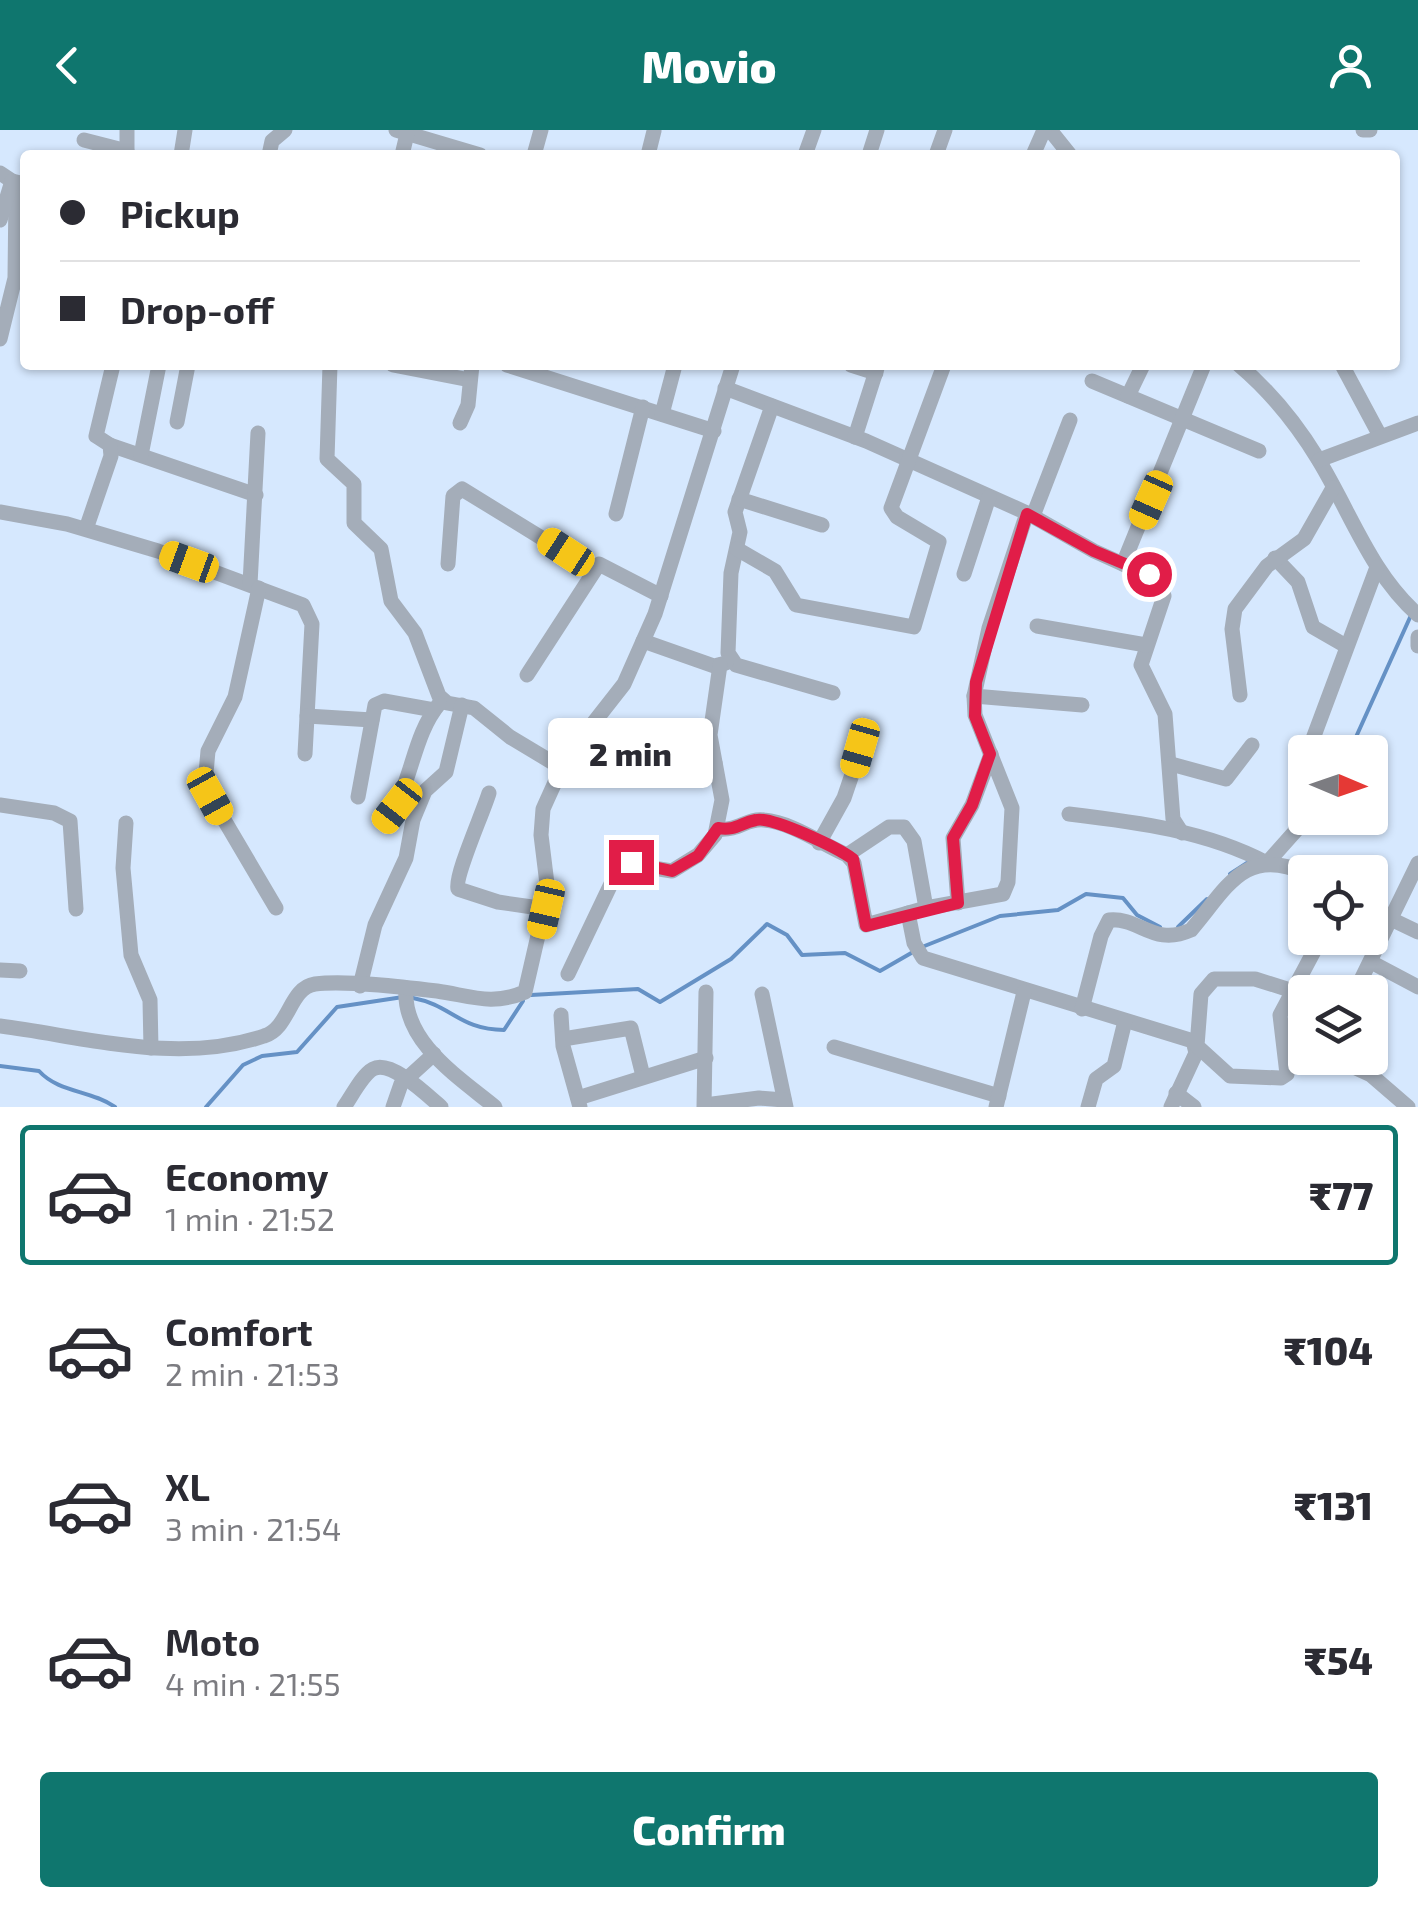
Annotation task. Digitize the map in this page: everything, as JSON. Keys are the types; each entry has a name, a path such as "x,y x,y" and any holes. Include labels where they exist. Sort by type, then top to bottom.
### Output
{"street":[{"path":"1047,130 1065,150"},
{"path":"402,132 463,150"},
{"path":"83,142 115,150"},
{"path":"0,220 12,179"},
{"path":"0,339 15,278 16,191 12,179"},
{"path":"112,370 96,436 110,446 256,495"},
{"path":"141,456 158,370"},
{"path":"177,422 187,370"},
{"path":"330,370 328,459 354,484 354,523 381,549 390,601 414,633 438,705 424,728 404,794 385,822"},
{"path":"524,370 714,431"},
{"path":"662,414 674,370"},
{"path":"0,1026 151,1048 187,1048 267,1036 282,1025 310,985 360,986 406,997 498,1002 525,992 546,909 549,868 541,822 560,767 588,726 618,695 643,641 661,596 731,370"},
{"path":"855,437 877,370"},
{"path":"737,548 775,571 796,605 914,628 940,549 935,537 892,513 895,488 909,462 942,370"},
{"path":"1128,396 1141,370"},
{"path":"1123,564 1202,370"},
{"path":"1245,370 1278,400 1319,460 1376,567 1413,610"},
{"path":"1345,370 1378,434"},
{"path":"460,424 471,372"},
{"path":"1092,380 1180,422 1260,451"},
{"path":"726,388 855,437 1030,515 1149,574 1163,587 1146,645 1143,676 1165,714 1173,818 1182,833"},
{"path":"568,974 621,863 662,870 679,868 698,856 718,828 722,800 711,720 725,663 739,498 772,406"},
{"path":"616,514 643,407"},
{"path":"718,828 734,830 754,820 769,820 847,854 854,863 864,923 871,926 926,908 996,897 1008,882 1012,808 975,716 974,696 989,628 1070,420"},
{"path":"1319,460 1378,434 1418,422"},
{"path":"258,433 255,586 235,697 208,751 206,773 210,796 276,908"},
{"path":"86,530 107,469 110,446"},
{"path":"1240,695 1232,616 1275,558 1304,539 1333,488"},
{"path":"448,564 453,496 462,489 592,568"},
{"path":"964,574 989,497"},
{"path":"739,498 822,525"},
{"path":"0,512 86,530 296,600 311,615 305,754"},
{"path":"1275,558 1298,582 1313,626 1346,646"},
{"path":"528,675 592,568 605,564 661,596"},
{"path":"1314,735 1376,567"},
{"path":"1037,626 1146,645"},
{"path":"1418,637 1418,646"},
{"path":"643,641 833,693"},
{"path":"974,696 1082,705"},
{"path":"358,797 379,702 474,708 510,737 560,767"},
{"path":"360,986 375,926 406,858 413,820 425,792 446,772 462,705"},
{"path":"307,716 372,720"},
{"path":"588,726 714,763"},
{"path":"1171,764 1226,779 1252,745"},
{"path":"820,843 844,798 860,748"},
{"path":"958,903 953,838 972,805 990,754"},
{"path":"488,793 477,835 456,876 458,889 498,902 546,909"},
{"path":"0,805 54,812 70,821 76,909"},
{"path":"1070,814 1182,833 1238,848 1288,869"},
{"path":"126,823 123,868 131,955 150,1000 151,1048"},
{"path":"847,854 880,832 904,827 914,842 926,908"},
{"path":"1082,1009 1109,920 1116,919 1147,934 1180,935 1191,930 1242,871 1267,863 1292,835"},
{"path":"1364,975 1418,864"},
{"path":"908,913 916,948 1024,992 1187,1038 1230,1076 1281,1078 1288,1069"},
{"path":"1388,915 1418,932"},
{"path":"1371,962 1418,987"},
{"path":"0,970 20,971"},
{"path":"1194,1107 1174,1100 1197,1046 1201,994 1214,978 1254,979 1288,989"},
{"path":"706,992 704,1106 759,1098 785,1104 762,994"},
{"path":"834,1047 998,1101 1024,992"},
{"path":"406,997 434,1054 494,1107"},
{"path":"1288,1001 1280,1015 1288,1062"},
{"path":"561,1015 562,1038 579,1102 642,1076 706,1058"},
{"path":"1088,1107 1096,1078 1114,1066 1126,1021"},
{"path":"562,1038 631,1028 642,1076"},
{"path":"393,1107 408,1078 434,1054"},
{"path":"344,1107 376,1067 408,1078 441,1107"},
{"path":"1371,1075 1408,1107"}],"waterway":[{"path":"1357,735 1412,613"},
{"path":"1230,874 1247,863"},
{"path":"922,947 1000,916 1058,910 1086,894 1123,898 1137,915 1160,927"},
{"path":"1178,927 1207,899"},
{"path":"531,995 638,989 660,1002 731,959 767,924 787,935 802,955 845,953 880,971 913,952"},
{"path":"206,1107 243,1065 262,1056 297,1052 337,1007 403,997"},
{"path":"413,998 477,1026 504,1030 523,1001"},
{"path":"0,1066 39,1071 56,1084 115,1107"}],"route":[{"path":"631,862 672,871 698,856 716,836 718,828 734,830 754,820 769,820 853,859 866,926 958,903 954,833 972,805 990,754 975,716 976,682 989,628 1027,514 1094,551 1149,574"}]}
